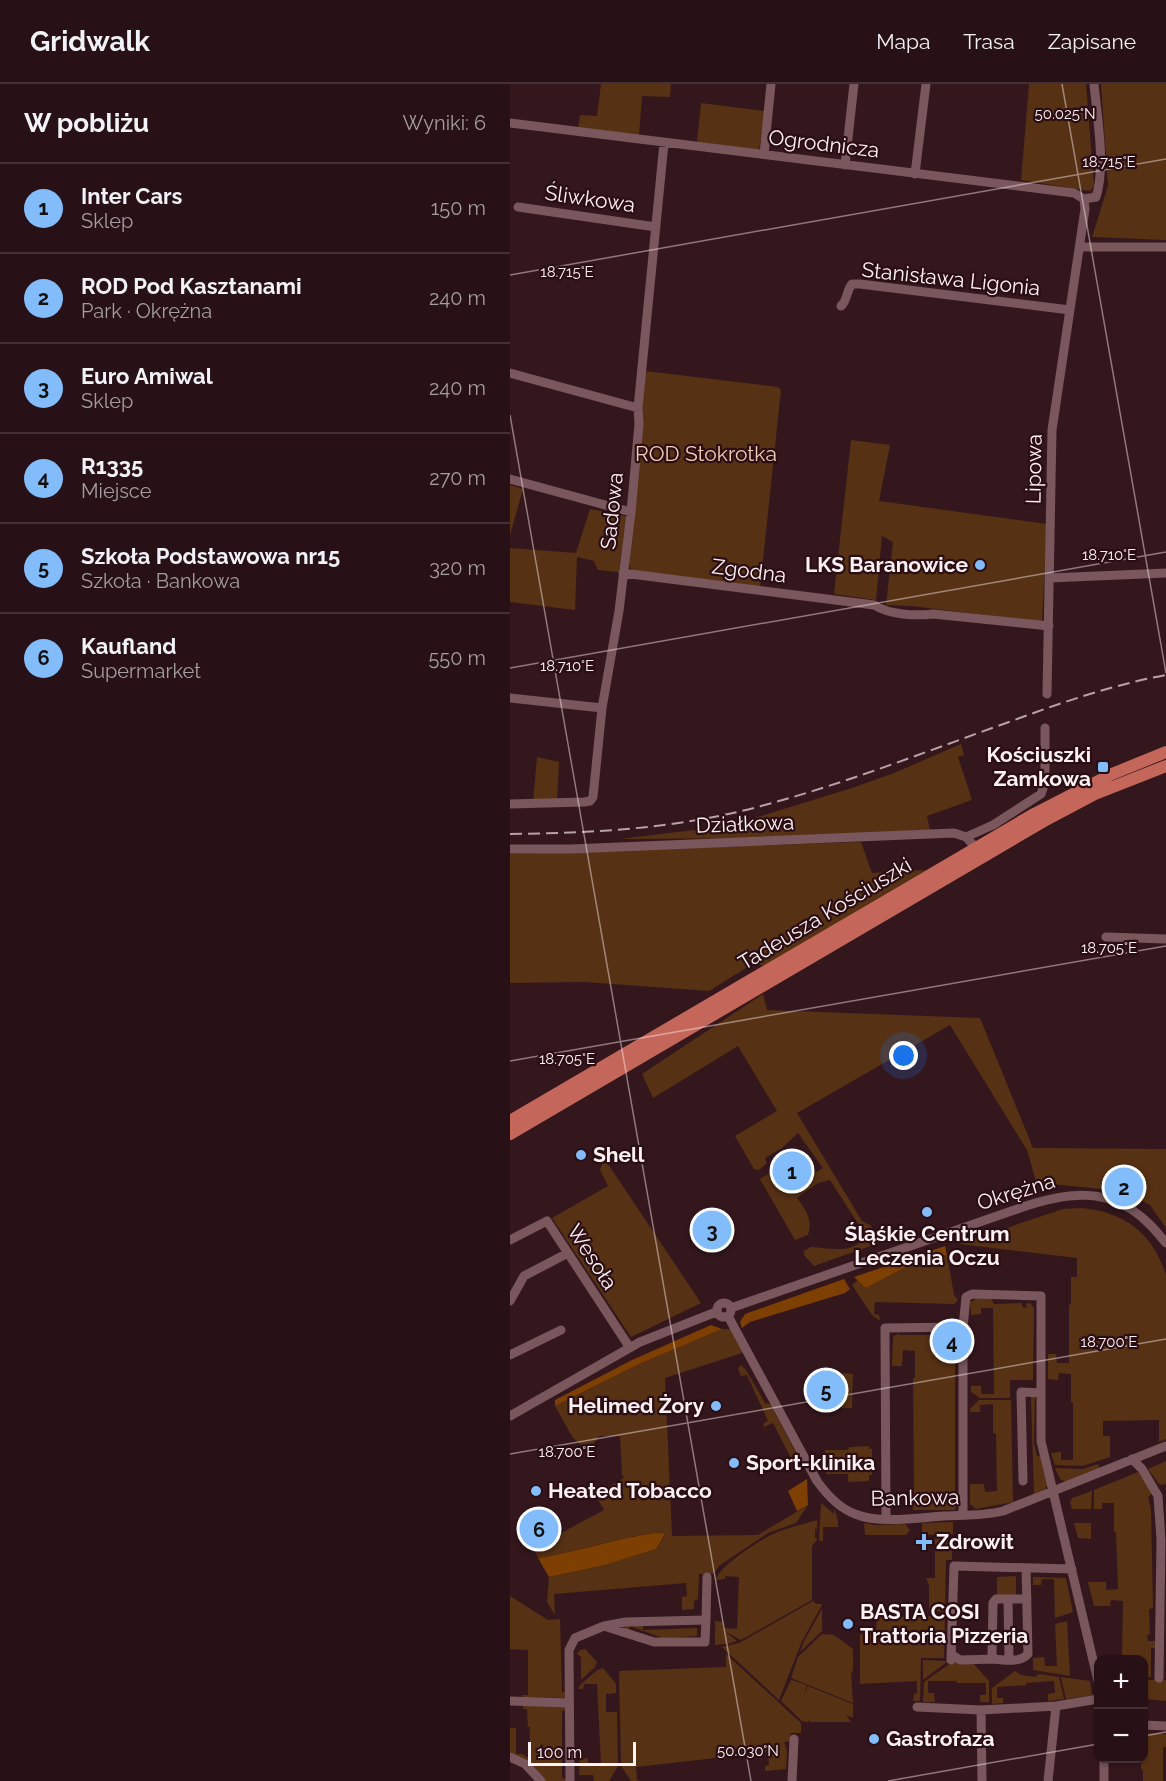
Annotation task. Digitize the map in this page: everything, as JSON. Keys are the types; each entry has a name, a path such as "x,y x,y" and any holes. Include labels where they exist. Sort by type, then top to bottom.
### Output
{"main road":[{"name":"Tadeusza Kościuszki","path":"510,1121 1079,789 1166,752"},
{"name":"Tadeusza Kościuszki","path":"510,1134 1044,821 1095,794 1166,766"}],"street":[{"path":"764,154 771,84"},
{"path":"845,165 854,84"},
{"path":"915,174 926,84"},
{"path":"1094,84 1099,142 1099,188 1096,197 1084,199 1085,209 1080,247 1166,247"},
{"name":"Ogrodnicza","path":"510,123 1074,193 1084,199"},
{"name":"Sadowa","path":"510,804 590,801 593,797 602,708 619,611 630,512 664,143"},
{"name":"Śliwkowa","path":"518,207 656,227"},
{"name":"Lipowa","path":"1047,694 1052,429 1080,247"},
{"name":"Stanisława Ligonia","path":"841,306 852,284 860,284 1070,310"},
{"path":"510,373 638,408"},
{"path":"510,480 630,512"},
{"name":"Zgodna","path":"623,573 874,605 882,610 920,615 933,614 1049,626"},
{"path":"1050,578 1166,573"},
{"path":"510,698 602,708"},
{"path":"976,848 966,837 993,825 1041,794 1046,783 1045,728"},
{"name":"Działkowa","path":"510,849 571,849 954,833 966,837"},
{"path":"1106,937 1166,939"},
{"name":"Okrężna","path":"729,1312 1023,1206 1066,1195 1097,1196 1129,1209 1147,1221 1166,1243"},
{"name":"Wesoła","path":"510,1240 547,1221 630,1348"},
{"path":"510,1301 524,1276 568,1253"},
{"path":"963,1515 963,1327 966,1297 972,1294 1041,1296 1041,1441 1094,1664"},
{"path":"510,1416 630,1348 678,1326 717,1312 719,1316 729,1312"},
{"name":"Bankowa","path":"729,1312 822,1488 835,1502 852,1514 867,1518 886,1518 981,1515 1004,1511 1166,1446"},
{"path":"886,1518 885,1328 963,1327"},
{"path":"510,1355 561,1330"},
{"path":"1023,1480 1021,1392 1041,1393"},
{"path":"1132,1459 1142,1468 1158,1496 1161,1552 1159,1678"},
{"path":"1026,1568 1028,1654 1026,1657 1010,1660 960,1660 951,1657 954,1566 1072,1569"},
{"path":"604,1626 654,1642 705,1642 707,1577"},
{"path":"994,1659 992,1654 993,1603 996,1599 1027,1599"},
{"path":"1008,1599 1010,1660"},
{"path":"570,1781 569,1650 575,1638 604,1626 627,1622 706,1620"},
{"path":"917,1707 981,1710 1056,1706 1094,1700"},
{"path":"510,1701 569,1703"},
{"path":"1048,1781 1056,1706"},
{"path":"981,1710 982,1781"},
{"path":"1148,1725 1166,1726"},
{"path":"792,1781 794,1739"},
{"path":"510,1757 525,1764 541,1781"},
{"path":"1104,1763 1104,1781"}],"green space":[{"path":"601,84 671,84 670,97 642,96 639,135 578,128 580,115 597,116"},
{"path":"1029,84 1086,84 1094,186 1090,191 1021,180"},
{"path":"1101,84 1166,84 1166,240 1092,237 1108,186"},
{"path":"701,103 765,111 759,150 697,142"},
{"name":"ROD Stokrotka","path":"645,371 778,387 781,390 760,588 636,572 630,568"},
{"path":"851,440 890,445 879,501 1047,524 1042,622 886,605 893,542 882,536 876,600 834,594"},
{"path":"510,485 523,489 510,535"},
{"path":"590,509 626,516 619,572 598,570 594,561 577,557 575,610 510,602 510,548 576,553"},
{"path":"961,744 964,755 958,757 972,800 927,816 930,830 767,838 619,839 703,829 748,820 852,788 894,773"},
{"path":"537,757 559,762 557,801 533,802"},
{"path":"861,842 872,873 926,870 764,966 754,963 709,991 585,982 510,983 510,854"},
{"path":"763,994 767,1010 980,1018 1033,1148 1166,1149 1166,1228 1150,1205 1121,1191 1041,1183 1037,1185 1027,1150 950,1025 797,1113 862,1221 871,1226 879,1243 814,1266 804,1255 804,1251 811,1247 850,1248 861,1240 864,1233 830,1180 818,1183 797,1198 806,1211 810,1224 808,1235 795,1240 760,1179 771,1172 781,1192 823,1168 798,1133 782,1148 765,1158 767,1163 759,1170 754,1169 735,1136 777,1111 738,1046 653,1098 642,1074"},
{"path":"603,1161 606,1161 701,1303 631,1337 552,1218 608,1186 600,1170"},
{"path":"1082,1208 1111,1214 1135,1228 1153,1248 1166,1275 1166,1439 1159,1442 1159,1420 1103,1421 1103,1436 1110,1436 1110,1457 1083,1466 1055,1465 1051,1453 1061,1452 1061,1460 1073,1460 1073,1403 1071,1402 1071,1374 1059,1373 1058,1380 1048,1379 1048,1354 1056,1354 1057,1363 1069,1363 1071,1277 1077,1277 1077,1258 959,1244 1063,1209"},
{"path":"947,1255 954,1295 958,1300 954,1304 875,1302 874,1314 879,1315 880,1321 872,1315 852,1285 858,1280 866,1288 906,1267"},
{"path":"990,1297 994,1304 1022,1303 1022,1307 1027,1308 1026,1304 1030,1303 1034,1308 1033,1380 1010,1380 1010,1398 980,1398 971,1392 971,1386 981,1386 981,1394 994,1394 993,1308 981,1308 981,1314 971,1315 970,1302 978,1298"},
{"path":"722,1329 731,1329 742,1353 665,1378 672,1536 758,1535 808,1505 796,1523 768,1533 720,1565 713,1574 699,1574 698,1599 694,1601 694,1609 682,1610 682,1597 687,1596 686,1583 554,1594 555,1615 547,1602 549,1577 605,1565 656,1549 665,1535 641,1535 538,1558 533,1548 604,1510 595,1494 624,1478 620,1436 599,1436 592,1446 584,1447 573,1438 555,1406 637,1365"},
{"path":"899,1333 899,1335 948,1335 948,1352 955,1352 955,1497 958,1497 955,1510 913,1510 912,1503 907,1503 905,1495 914,1495 913,1378 915,1378 915,1351 903,1350 902,1366 892,1366 893,1337"},
{"path":"741,1365 765,1403 770,1404 803,1466 800,1472 773,1423 764,1427 763,1424 768,1421 747,1375 741,1376 738,1369"},
{"path":"843,1373 853,1374 852,1408 842,1408 843,1388 845,1388 845,1383 842,1383"},
{"path":"1031,1397 1035,1397 1034,1443 1037,1456 1040,1456 1047,1485 1045,1489 1034,1494"},
{"path":"979,1400 1011,1400 1013,1502 976,1509 970,1504 970,1484 984,1484 985,1492 997,1491 993,1404 980,1405 980,1412 970,1412"},
{"path":"869,1446 869,1449 872,1449 872,1475 869,1475 869,1481 848,1482 848,1474 826,1474 825,1450 848,1450 849,1447"},
{"path":"1166,1461 1166,1484 1160,1485 1148,1469"},
{"path":"1098,1464 1100,1468 1066,1482 1060,1479 1055,1468 1083,1469"},
{"path":"1138,1472 1153,1493 1148,1497 1151,1510 1153,1608 1149,1609 1150,1634 1147,1635 1148,1641 1156,1641 1158,1648 1151,1648 1151,1677 1148,1677 1148,1655 1122,1655 1123,1601 1111,1600 1110,1606 1094,1606 1088,1582 1106,1582 1106,1590 1118,1589 1114,1503 1102,1503 1102,1509 1094,1509 1094,1490"},
{"path":"1092,1491 1091,1509 1072,1509 1070,1502 1072,1498"},
{"path":"821,1503 834,1514 834,1508 838,1527 823,1527 823,1541 819,1541"},
{"path":"817,1520 815,1538 817,1540 812,1546 812,1600 741,1640 724,1631 737,1641 715,1645 715,1626 717,1627 715,1621 723,1622 723,1628 737,1629 739,1577 725,1576 725,1579 716,1580 718,1575 740,1555 765,1538 782,1530"},
{"path":"953,1522 953,1534 922,1535 922,1523"},
{"path":"864,1523 905,1524 910,1530 906,1535 867,1535"},
{"path":"1074,1523 1091,1523 1091,1539 1078,1538"},
{"path":"935,1536 952,1537 952,1560 946,1560 945,1612 929,1611 929,1585 926,1578 935,1578"},
{"path":"1016,1576 1016,1596 997,1596 997,1577"},
{"path":"1033,1577 1066,1578 1073,1612 1055,1618 1054,1579 1042,1579 1041,1585 1033,1585"},
{"path":"510,1596 548,1620 560,1619 562,1692 566,1692 565,1698 523,1697 522,1695 528,1695 528,1650 510,1649"},
{"path":"813,1601 822,1605 802,1641 779,1700 722,1647 739,1643"},
{"path":"822,1609 822,1631 800,1652 804,1641"},
{"path":"945,1616 944,1658 921,1658 920,1701 913,1701 914,1694 917,1693 917,1681 860,1684 860,1634 876,1634 877,1617"},
{"path":"1067,1621 1070,1676 1033,1670 1033,1658 1044,1657 1045,1666 1057,1666 1055,1624"},
{"path":"627,1625 643,1625 643,1630 697,1628 697,1636 663,1638 630,1626 628,1631 625,1627"},
{"path":"822,1634 834,1635 853,1649 853,1671 851,1672 853,1703 791,1678 798,1657"},
{"path":"585,1649 597,1662 581,1680 581,1657 577,1654 580,1650"},
{"path":"726,1654 801,1723 801,1733 791,1733 790,1741 784,1742 787,1750 786,1769 765,1771 765,1766 769,1765 768,1752 636,1767 637,1780 641,1781 631,1781 621,1766 619,1671 726,1667"},
{"path":"923,1660 948,1661 923,1680"},
{"path":"952,1662 972,1662 989,1681 989,1702 980,1702 980,1695 986,1695 986,1683 928,1681 928,1693 934,1693 935,1702 923,1702 924,1682"},
{"path":"603,1668 616,1684 616,1693 606,1694 606,1712 617,1712 618,1766 609,1781 594,1781 593,1775 579,1775 580,1759 588,1758 588,1764 601,1764 597,1684 584,1684 583,1689 579,1689 579,1686 597,1670"},
{"path":"1015,1671 1021,1675 1035,1677 1039,1674 1059,1677 1064,1699 1048,1701 1048,1694 1055,1693 1054,1681 997,1687 997,1698 1003,1698 1003,1703 992,1704 992,1688"},
{"path":"1061,1677 1090,1681 1092,1695 1066,1699"},
{"path":"791,1680 807,1685 804,1695 808,1686 853,1704 853,1718 846,1715 851,1722 802,1721 781,1701"},
{"path":"1148,1680 1166,1680 1166,1701 1148,1699"},
{"path":"523,1705 566,1706 567,1710 562,1711 562,1778 567,1781 543,1781 510,1755 510,1728 516,1728 516,1754 529,1758 530,1727 528,1727 527,1709 523,1709"},
{"path":"1148,1733 1166,1734 1166,1747 1163,1747 1163,1781 1143,1781 1143,1770 1141,1763 1148,1763"}],"shaded area":[{"path":"945,1246 947,1255 906,1267 866,1288 854,1277"},
{"path":"844,1279 850,1289 845,1293 750,1322 742,1328 740,1322 745,1314"},
{"path":"711,1325 722,1329 637,1365 555,1406 555,1400 632,1360"},
{"path":"807,1479 808,1505 797,1511 788,1491"},
{"path":"656,1533 665,1534 656,1549 605,1565 549,1577 538,1558 626,1538"}],"railway":[{"path":"510,834 642,828 740,811 861,775 1086,695 1166,675"}],"place":[{"name":"LKS Baranowice","path":"980,565"},
{"name":"Kościuszki Zamkowa","path":"1103,767"},
{"name":"Shell","path":"581,1155"},
{"name":"Inter Cars","path":"792,1171"},
{"name":"ROD Pod Kasztanami","path":"1124,1187"},
{"name":"Śląśkie Centrum Leczenia Oczu","path":"927,1212"},
{"name":"Euro Amiwal","path":"712,1230"},
{"name":"R1335","path":"952,1341"},
{"name":"Szkoła Podstawowa nr15","path":"826,1390"},
{"name":"Helimed Żory","path":"716,1406"},
{"name":"Sport-klinika","path":"734,1463"},
{"name":"Heated Tobacco","path":"536,1491"},
{"name":"Kaufland","path":"539,1529"},
{"name":"Zdrowit","path":"924,1542"},
{"name":"BASTA COSI Trattoria Pizzeria","path":"848,1624"},
{"name":"Gastrofaza","path":"874,1739"}]}
